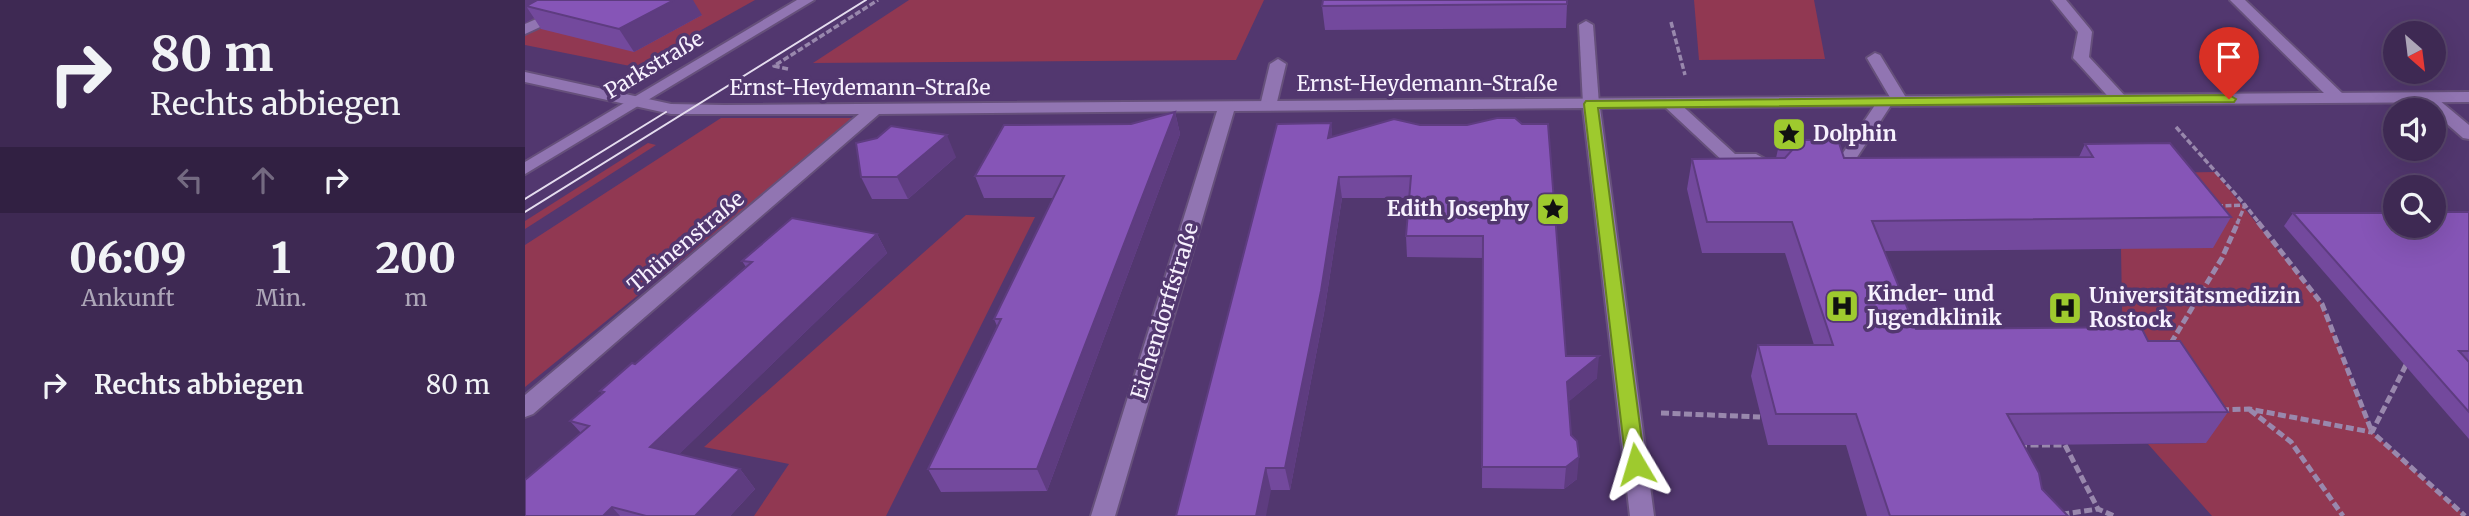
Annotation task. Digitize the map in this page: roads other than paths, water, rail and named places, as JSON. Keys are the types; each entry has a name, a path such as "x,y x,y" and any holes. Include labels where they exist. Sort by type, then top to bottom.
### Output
{"street":[{"name":"Parkstraße","path":"525,169 807,0"},
{"path":"2059,0 2085,32 2081,58 2120,100"},
{"path":"2237,0 2338,98"},
{"path":"525,30 572,7"},
{"path":"1585,25 1591,104 1642,516"},
{"path":"1833,179 1892,102 1875,58"},
{"path":"1268,106 1278,64"},
{"path":"525,77 638,101"},
{"path":"2427,97 2469,134"},
{"name":"Ernst-Heydemann-Straße","path":"638,101 671,109 690,110 2469,97"},
{"path":"1670,103 1731,159 1768,167"},
{"name":"Eichendorffstraße","path":"1103,516 1227,106"},
{"name":"Thünenstraße","path":"525,408 875,109"},
{"path":"1809,160 1846,160"}],"tram line":[{"path":"525,212 866,0"},
{"path":"525,199 666,112"}],"place":[{"name":"Dolphin","path":"1789,134"},
{"name":"Edith Josephy","path":"1553,209"},
{"name":"Kinder- und Jugendklinik","path":"1842,306"},
{"name":"Universitätsmedizin Rostock","path":"2065,308"}]}
